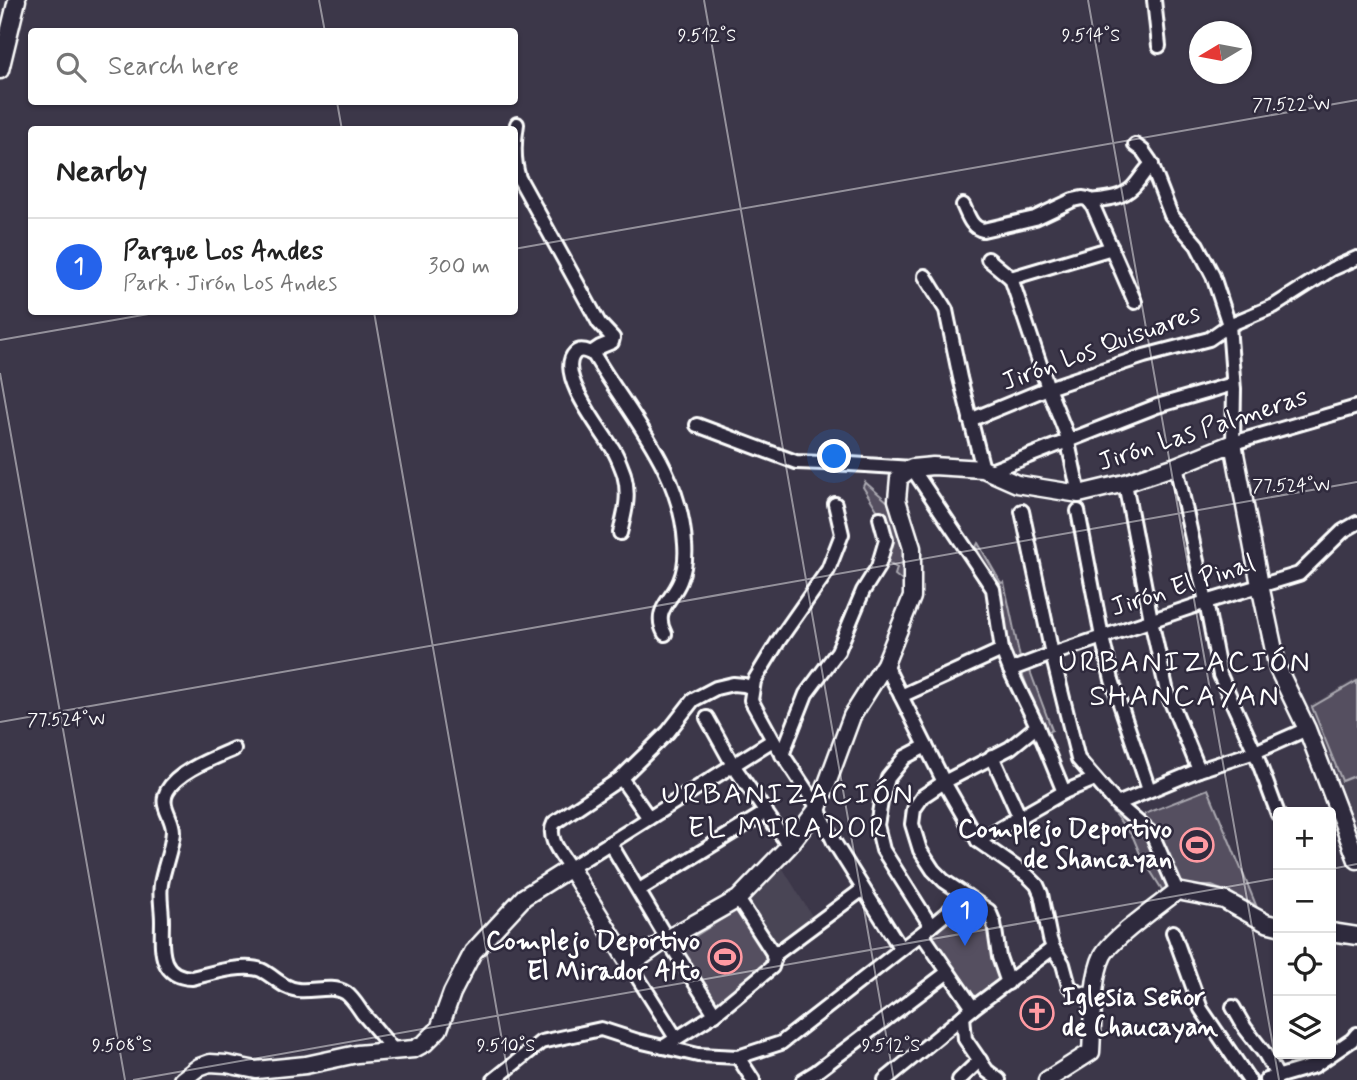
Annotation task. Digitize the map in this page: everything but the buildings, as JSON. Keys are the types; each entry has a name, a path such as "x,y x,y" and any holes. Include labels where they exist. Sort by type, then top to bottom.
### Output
{"main road":[{"path":"0,70 17,0"},
{"path":"1233,443 1278,669 1307,729 1357,860"},
{"name":"Jirón Las Palmeras","path":"912,468 933,466 986,470 1017,484 1079,502 1233,443"},
{"path":"182,1080 199,1067 210,1063 256,1070 306,1065 357,1054 414,1049 425,1043 439,1029 452,993 473,952 524,897 570,868 630,965 667,939 738,899 789,846 818,808 852,716 885,664 912,597 912,548 897,500 899,478 912,468"},
{"path":"1047,1080 1091,1052 1096,980 1104,953 1119,937 1177,891 1224,900 1273,925"},
{"path":"1336,933 1357,936"}],"street":[{"path":"1154,0 1160,46"},
{"path":"1135,145 1152,164 1171,215 1197,245 1213,276 1229,325 1233,443"},
{"path":"1089,201 1115,198 1124,194 1152,164"},
{"path":"518,175 599,323 613,338 612,342 591,353"},
{"path":"963,205 973,225 983,230 1035,218 1073,200 1082,198 1089,201 1135,302"},
{"path":"1010,278 1112,248"},
{"name":"Jirón Los Quisuares","path":"970,420 1048,388 1144,356 1209,339 1229,325 1275,306 1332,269 1357,258"},
{"path":"988,259 1010,278 1068,441 1101,637 1112,680 1149,790"},
{"path":"925,276 946,310 970,420 986,470 1157,406 1233,384"},
{"path":"620,533 628,497 623,470 613,448 573,386 571,377 571,361 575,353 583,350 594,355 645,433 664,466 678,508 684,531 685,561 681,579 661,614 661,625 665,634"},
{"name":"Jirón Las Palmeras","path":"1233,443 1357,407"},
{"name":"Jirón Las Palmeras","path":"697,425 796,462 912,468"},
{"path":"1176,466 1220,675 1255,752 1275,807"},
{"path":"912,468 993,589 1002,649 1064,792"},
{"path":"1125,484 1167,692 1199,770"},
{"path":"835,504 842,534 828,569 754,681 751,700 782,755 818,808 834,842 901,949"},
{"path":"1022,511 1052,654 1078,759 1117,804 1152,834 1177,891"},
{"path":"782,755 806,694 838,651 863,591 878,567 886,540 880,518"},
{"name":"Jirón El Pinal","path":"1010,670 1206,601 1299,574 1343,531 1357,523"},
{"path":"901,696 1002,649"},
{"path":"885,664 944,782 978,841 1028,876 1037,886 1050,939 1063,964 1069,986 1073,991 1084,995 1095,995"},
{"path":"752,688 733,684 716,688 693,700 668,732 621,778 554,823 551,829 556,845 570,868 773,740"},
{"path":"706,718 733,765 789,846"},
{"path":"1008,983 989,911 944,881 933,870 920,850 912,824 914,809 923,796 944,782 1010,748 1037,726"},
{"path":"1117,804 1199,770 1255,752 1307,729"},
{"path":"926,746 905,757 888,778 877,825 883,850 968,1012 965,1039 987,1071 999,1080"},
{"path":"234,749 186,773 168,788 165,795 164,801 173,830 160,886 162,955 167,966 174,973 192,978 252,968 261,970 290,989 326,989 346,993 394,1051"},
{"path":"992,756 1020,818"},
{"path":"621,778 649,818"},
{"path":"978,841 1064,792 1095,779"},
{"path":"639,890 766,812"},
{"path":"610,843 715,1014"},
{"path":"773,956 863,890"},
{"path":"494,1080 541,1042 601,1029 698,1055 738,1057 781,1043 967,896"},
{"path":"663,1047 715,1014 772,967 774,960 769,947 738,899"},
{"path":"1173,932 1201,1009 1249,1080"},
{"path":"885,1080 968,1012 1053,948"},
{"path":"630,965 676,1038"},
{"path":"803,1080 948,972"},
{"path":"1233,1007 1265,1054 1272,1079 1314,1066 1355,1037"},
{"path":"738,1057 753,1080"},
{"path":"959,1080 980,1060"}],"shaded area":[{"path":"865,482 888,502 905,555 905,583 895,575 897,568 888,563 892,543 891,530 883,511 879,513 863,487"},
{"path":"978,543 1001,583 1004,582 1020,658 1015,660 1010,649 998,590 976,547"},
{"path":"1030,671 1052,730 1045,733 1022,673"},
{"path":"1357,678 1357,829 1310,706"},
{"path":"1357,681 1357,775 1342,781 1312,707"},
{"path":"1208,789 1256,905 1212,886 1180,884 1157,830 1143,820 1145,814"},
{"path":"1114,807 1143,832 1170,888 1163,891 1141,856 1133,837 1112,811"},
{"path":"782,867 815,921 777,949 746,902 747,898"},
{"path":"968,900 988,917 1004,980 972,1003 928,935"},
{"path":"738,909 768,960 717,1007 678,947"}],"place":[{"name":"Complejo Deportivo de Shancayan","path":"1197,845"},
{"name":"Parque Los Andes","path":"965,946"},
{"name":"Complejo Deportivo El Mirador Alto","path":"725,957"},
{"name":"Iglesia Señor de Chaucayan","path":"1037,1013"}],"district":[{"name":"URBANIZACIÓN SHANCAYAN","path":"1185,679"},
{"name":"URBANIZACIÓN EL MIRADOR","path":"788,811"}]}
